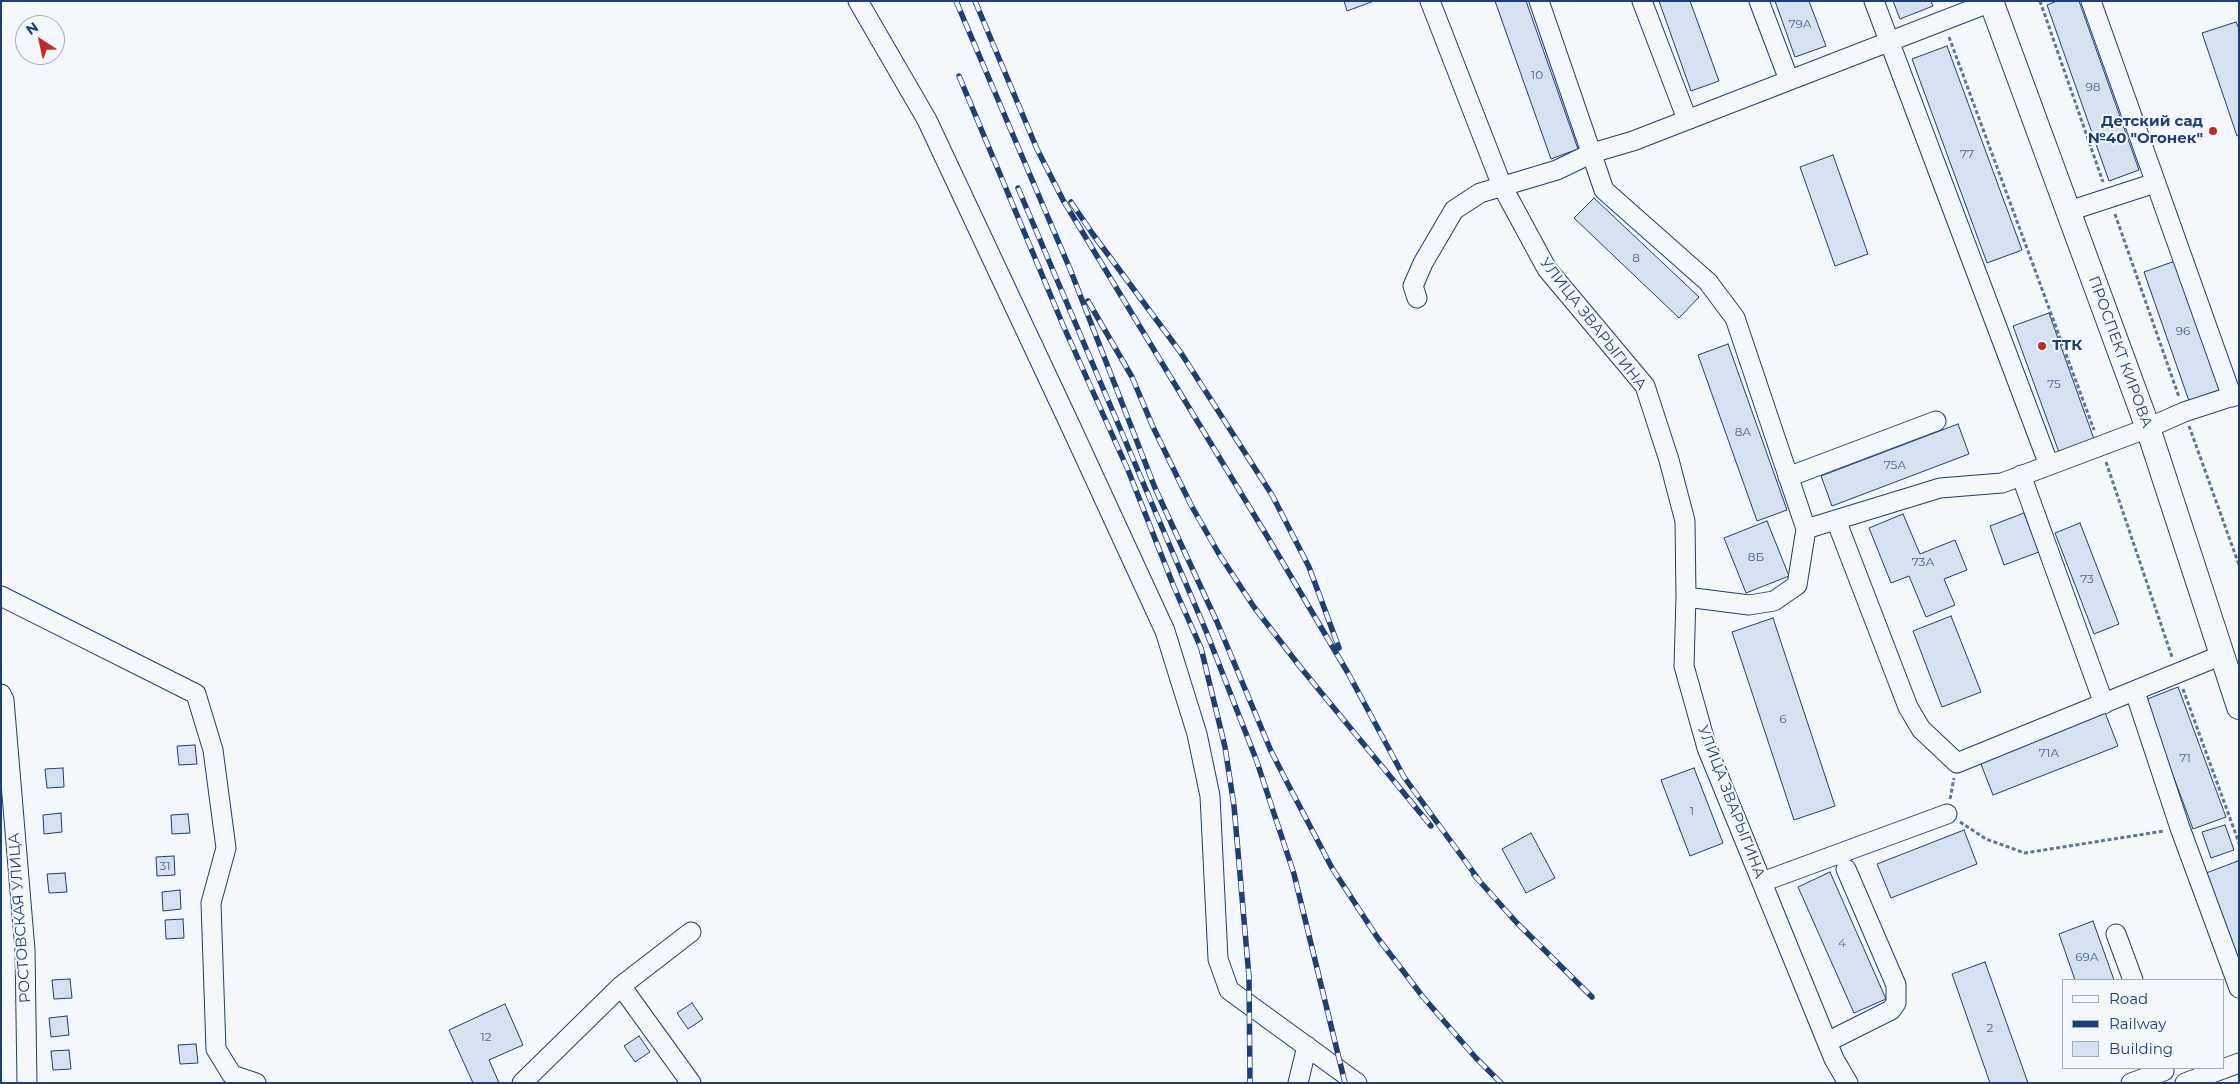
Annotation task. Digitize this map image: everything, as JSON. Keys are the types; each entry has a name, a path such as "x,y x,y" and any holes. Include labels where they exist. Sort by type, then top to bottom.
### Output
{"main road":[{"name":"ПРОСПЕКТ КИРОВА","path":"1992,2 2148,428 2239,707"}],"street":[{"path":"858,1 927,120 1072,427 1165,632 1197,734 1210,796 1218,959 1228,990 1357,1083"},
{"name":"УЛИЦА ЗВАРЫГИНА","path":"1430,1 1502,186 1546,269 1645,386 1669,460 1685,521 1686,597 1684,666 1707,748 1834,1059 1848,1083"},
{"path":"1539,1 1604,190 1708,282 1735,318 1806,529 1797,585 1774,601 1749,605 1686,597"},
{"path":"1642,1 1687,119"},
{"path":"1758,1 1789,80"},
{"path":"1874,1 2049,465"},
{"path":"1806,529 1940,488 2002,484 2100,444 2148,428 2184,412 2236,396 2155,183 2091,1"},
{"path":"1418,298 1413,286 1423,263 1454,210 1480,193 1557,170 1592,153 1633,141 1992,2"},
{"path":"2069,211 2155,183"},
{"path":"1788,477 1936,421"},
{"path":"2021,475 2104,704"},
{"path":"1836,520 1908,707 1922,729 1957,763 2222,655"},
{"path":"1,596 196,694 212,750 226,848 211,903 216,1048 232,1075 256,1083"},
{"path":"2135,692 2180,828 2239,988"},
{"name":"РОСТОВСКАЯ УЛИЦА","path":"1,694 25,950 27,1083"},
{"path":"1762,882 1947,814"},
{"path":"1827,1042 1891,1010 1896,1003 1896,986 1846,869"},
{"path":"522,1083 621,986 691,932"},
{"path":"2116,934 2133,979"},
{"path":"621,986 692,1083"},
{"path":"1298,1083 1307,1046"},
{"path":"2225,1068 2239,1063"},
{"path":"2186,1083 2223,1069"},
{"path":"2131,1083 2166,1074"}],"path":[{"path":"1943,21 2100,444 2178,674 2239,844"},
{"path":"2184,412 2239,565"},
{"path":"1957,763 1947,814 1986,840 2025,853 2180,828"}],"building":[{"path":"1344,1 1374,1 1347,11"},
{"path":"1495,1 1526,1 1578,149 1551,159"},
{"path":"1659,1 1690,1 1719,81 1691,91"},
{"path":"1775,1 1809,1 1826,46 1795,57"},
{"path":"1893,1 1931,1 1933,6 1900,19"},
{"path":"2057,1 2079,1 2139,170 2109,181 2047,5"},
{"path":"2236,22 2239,29 2239,135 2237,136 2202,33"},
{"path":"1947,46 2022,250 1987,263 1912,59"},
{"path":"1833,155 1868,254 1835,266 1800,167"},
{"path":"1594,198 1699,297 1679,318 1574,218"},
{"path":"2178,260 2222,389 2189,401 2144,272"},
{"path":"2049,313 2095,442 2060,455 2013,326"},
{"path":"1728,344 1787,510 1757,521 1698,355"},
{"path":"1958,424 1969,454 1832,506 1821,476"},
{"path":"2024,513 2039,552 2004,565 1990,526"},
{"path":"1903,514 1920,554 1955,540 1967,570 1944,579 1955,605 1926,617 1909,576 1891,583 1869,528"},
{"path":"1767,521 1789,576 1746,593 1724,538"},
{"path":"2080,523 2119,624 2094,634 2055,533"},
{"path":"1951,616 1981,692 1942,707 1913,631"},
{"path":"1773,618 1835,806 1794,820 1732,632"},
{"path":"2178,687 2226,817 2193,829 2145,700"},
{"path":"2104,710 2118,746 1993,795 1979,759"},
{"path":"195,745 197,764 179,765 177,746"},
{"path":"63,768 64,787 47,788 45,769"},
{"path":"1694,768 1723,843 1690,856 1661,780"},
{"path":"61,813 62,832 44,834 43,815"},
{"path":"188,814 190,833 172,834 171,815"},
{"path":"2225,825 2234,850 2211,858 2202,832"},
{"path":"1964,830 1977,864 1891,898 1877,864"},
{"path":"1531,833 1555,878 1526,893 1502,849"},
{"path":"174,856 175,875 157,876 156,857"},
{"path":"2239,862 2239,961 2206,873"},
{"path":"1830,872 1886,999 1854,1013 1798,887"},
{"path":"65,873 67,892 49,893 47,874"},
{"path":"180,890 181,909 163,911 162,892"},
{"path":"183,919 184,938 166,939 165,920"},
{"path":"2093,921 2114,979 2075,979 2059,934"},
{"path":"1985,962 2028,1083 1990,1083 1952,974"},
{"path":"70,979 72,998 54,999 52,980"},
{"path":"692,1003 703,1019 688,1029 677,1013"},
{"path":"505,1004 523,1045 489,1060 499,1083 473,1083 449,1030"},
{"path":"67,1016 69,1035 51,1037 49,1018"},
{"path":"639,1036 650,1052 635,1062 624,1046"},
{"path":"196,1044 198,1063 180,1064 178,1045"},
{"path":"69,1050 71,1069 53,1070 51,1051"}],"railway":[{"path":"956,1 1070,269 1155,488 1217,622 1271,751 1332,868 1377,937 1423,997 1476,1058 1501,1083"},
{"path":"975,1 1037,149 1063,200 1270,541 1348,673 1404,777 1479,880"},
{"path":"959,76 1063,325 1128,470 1174,587 1201,648 1225,747 1234,806 1249,977 1250,1083"},
{"path":"1018,188 1206,631 1256,759 1294,874 1345,1083"},
{"path":"1071,202 1181,353 1272,495 1309,567 1339,648"},
{"path":"1088,301 1132,377 1153,427 1191,505 1219,554 1254,607 1301,668 1431,826"},
{"path":"1474,875 1517,923 1592,997"}],"place":[{"name":"Детский сад №40 \"Огонек\"","path":"2213,131"},
{"name":"ТТК","path":"2042,346"}]}
